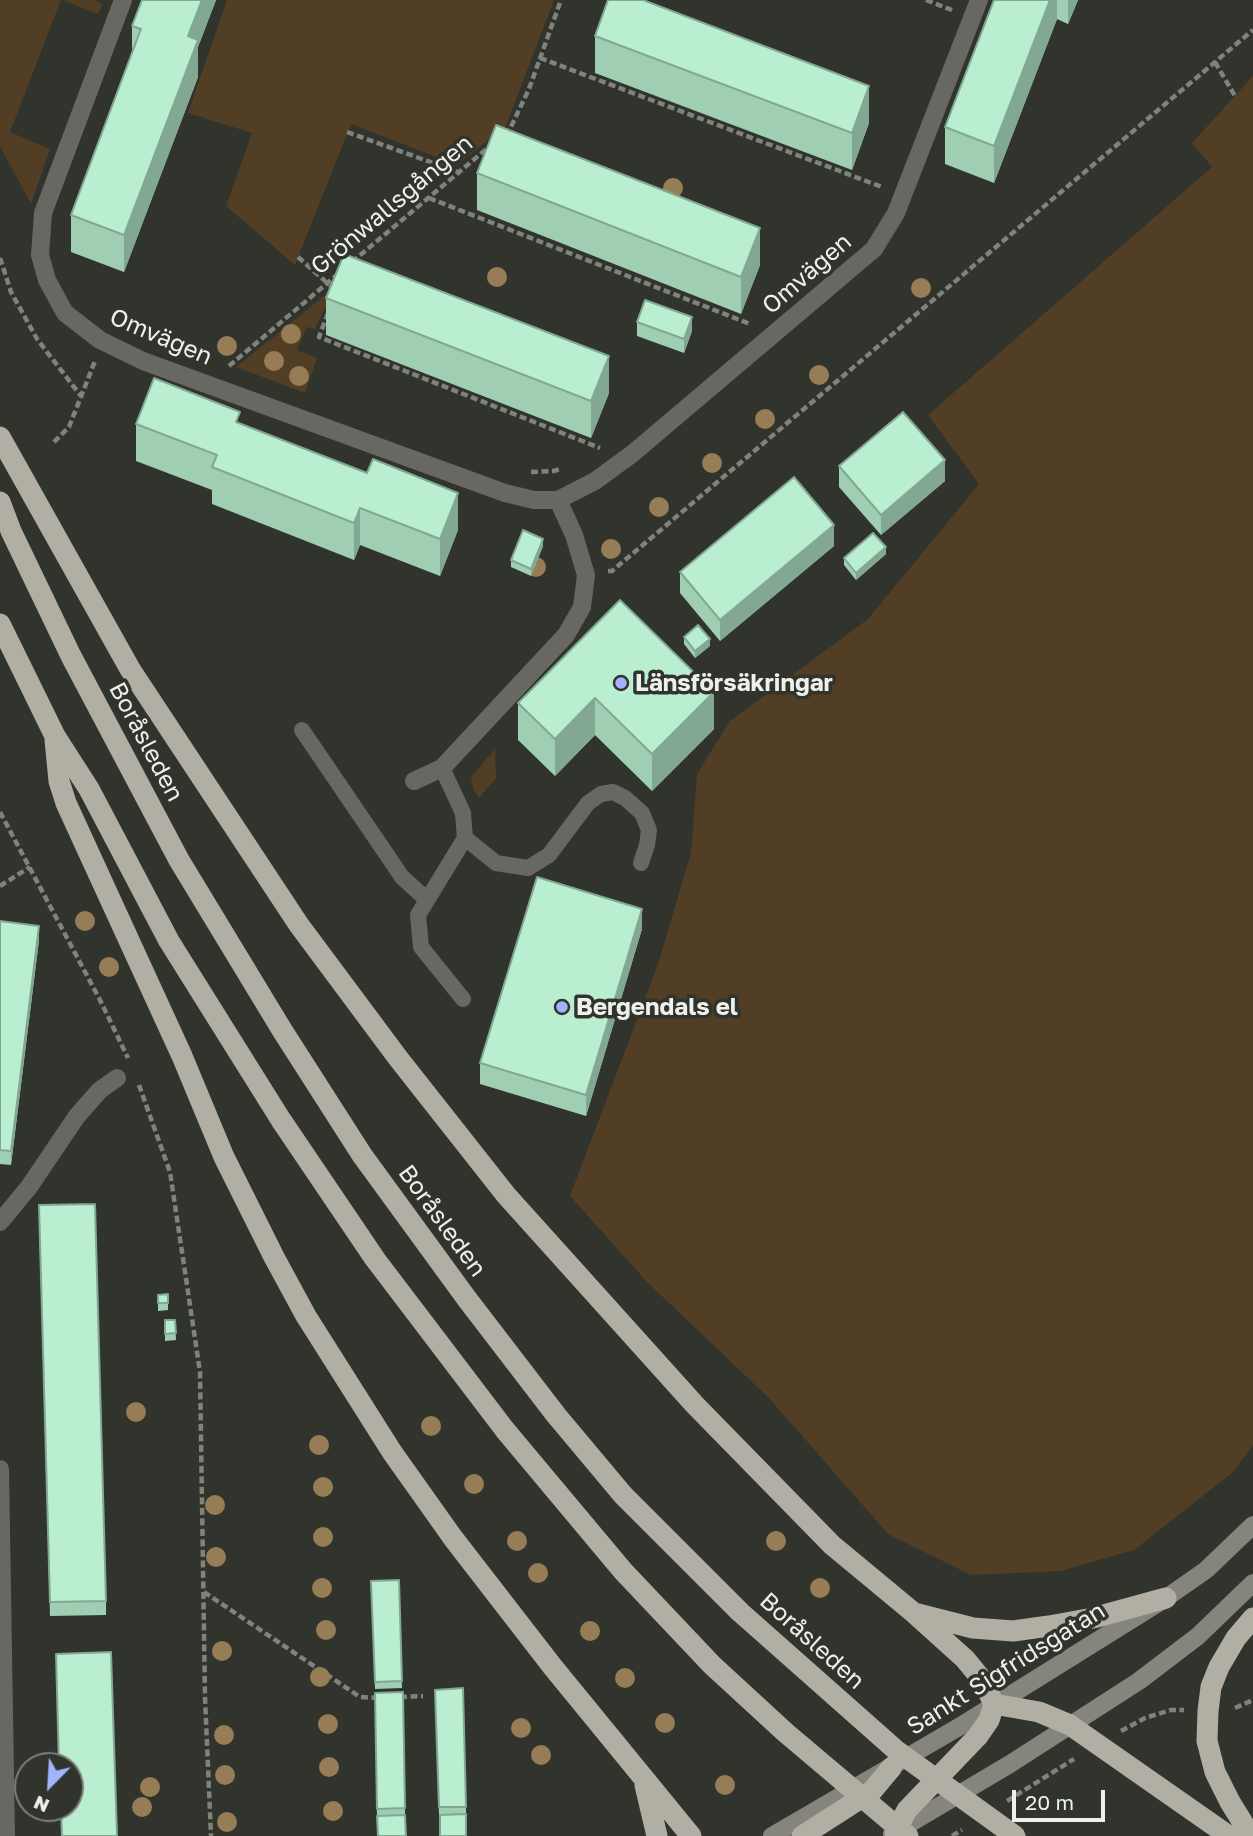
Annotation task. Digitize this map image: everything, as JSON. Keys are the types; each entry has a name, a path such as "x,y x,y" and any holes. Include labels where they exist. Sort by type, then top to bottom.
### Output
{"highway":[{"path":"0,437 130,669 299,925 506,1195 695,1405 832,1545 914,1613 965,1659 983,1681 993,1704 989,1720 971,1730 907,1810 898,1835 712,1665 623,1571 505,1430 375,1259 281,1120 169,941 89,789 55,736 0,624"},
{"name":"Boråsleden","path":"0,502 11,531 71,656 179,860 362,1155 475,1310 556,1416 623,1495 740,1612 897,1751 1015,1836"},
{"path":"55,736 59,781 66,803 182,1056 224,1157 306,1316 392,1452 453,1538 643,1780 691,1836"},
{"path":"914,1613 973,1628 1013,1631 1093,1618 1166,1598"},
{"path":"1251,1836 1215,1772 1207,1741 1211,1687 1236,1638 1253,1618"},
{"path":"993,1704 1039,1712 1070,1725 1229,1836"},
{"path":"798,1832 872,1791 892,1768"},
{"path":"643,1780 657,1836"}],"main road":[{"name":"Sankt Sigfridsgatan","path":"993,1704 1166,1598 1206,1570 1253,1525"},
{"path":"898,1835 1139,1681 1198,1636 1253,1583"},
{"name":"Sankt Sigfridsgatan","path":"892,1768 971,1730"},
{"path":"772,1836 798,1832"}],"street":[{"name":"Omvägen","path":"123,0 43,213 40,255 47,281 65,313 100,340 143,360 505,493 534,500 558,500 595,481 632,454 874,249 896,214 979,0"},
{"path":"414,781 442,768 566,635 582,607 586,575 574,536 558,500"},
{"path":"0,1222 29,1187 77,1116 100,1090 125,1073"},
{"path":"0,1469 6,1836"}],"lane":[{"path":"302,730 402,877 428,900"},
{"path":"442,768 463,814 466,838 418,915 421,947 463,999"},
{"path":"466,838 496,863 528,868 549,855 588,803 601,794 613,792 625,798 642,813 649,830 641,863"}],"path":[{"name":"Grönwallsgången","path":"234,374 223,370 510,129 529,89 561,0"},
{"path":"926,0 956,12"},
{"path":"586,575 612,570 1253,30"},
{"path":"540,58 889,190"},
{"path":"1214,62 1235,96"},
{"path":"347,132 459,172"},
{"path":"428,198 754,325 744,334"},
{"path":"298,257 336,291"},
{"path":"0,258 11,292 37,339 81,396"},
{"path":"331,302 319,337 603,449 590,455"},
{"path":"54,442 69,427 94,365 100,340"},
{"path":"528,473 554,471 566,466"},
{"path":"0,812 100,1000 125,1073"},
{"path":"0,886 30,867"},
{"path":"136,1076 170,1172 200,1372 211,1836"},
{"path":"204,1592 360,1697 386,1698"},
{"path":"399,1697 423,1696"},
{"path":"1032,1785 1145,1718 1171,1710 1230,1711 1253,1700"}],"shaded area":[{"path":"0,0 61,0 10,132 50,149 31,204 0,146"},
{"path":"63,0 93,0 103,4 98,14"},
{"path":"227,0 554,0 506,126 457,165 351,124 295,265 226,206 252,133 188,113"},
{"path":"1253,76 1253,1445 1232,1473 1134,1550 1060,1571 971,1575 888,1534 769,1398 647,1282 570,1196 658,964 691,853 697,774 730,721 868,619 979,484 928,415 1212,167 1192,143"},
{"path":"329,292 330,298 315,329 307,327 297,350 317,358 305,393 236,367"},
{"path":"495,749 496,778 479,798 471,777"}],"building":[{"path":"142,0 202,0 188,36 198,40 124,235 71,215 141,29 132,26"},
{"path":"608,0 643,0 869,86 852,133 595,36"},
{"path":"994,0 1050,0 994,146 945,127"},
{"path":"496,125 760,228 741,277 477,173"},
{"path":"344,254 609,356 591,401 326,298"},
{"path":"645,300 692,317 684,339 637,322"},
{"path":"154,378 240,412 236,422 367,473 373,459 458,493 440,539 360,508 354,523 212,467 217,455 136,424"},
{"path":"903,412 945,460 881,515 839,466"},
{"path":"794,477 834,525 720,620 680,572"},
{"path":"523,530 543,539 531,569 511,560"},
{"path":"873,533 886,547 856,573 844,558"},
{"path":"620,600 714,692 652,754 595,698 555,739 518,703"},
{"path":"698,625 710,639 695,651 684,637"},
{"name":"Bergendals el","path":"537,877 642,909 586,1095 480,1063"},
{"path":"0,921 39,926 11,1151 0,1150"},
{"path":"95,1204 106,1601 50,1602 39,1205"},
{"path":"168,1294 168,1303 158,1303 158,1295"},
{"path":"165,1320 175,1320 176,1333 165,1334"},
{"path":"399,1580 402,1681 375,1682 371,1581"},
{"path":"111,1652 117,1836 62,1836 62,1822 84,1822 84,1752 59,1752 56,1654"},
{"path":"463,1688 466,1807 439,1807 435,1690"},
{"path":"403,1692 405,1808 377,1809 375,1693"},
{"path":"466,1814 466,1836 440,1836 440,1815"},
{"path":"405,1815 406,1836 378,1836 377,1816"}],"place":[{"name":"Länsförsäkringar","path":"621,683"},
{"name":"Bergendals el","path":"562,1007"}]}
